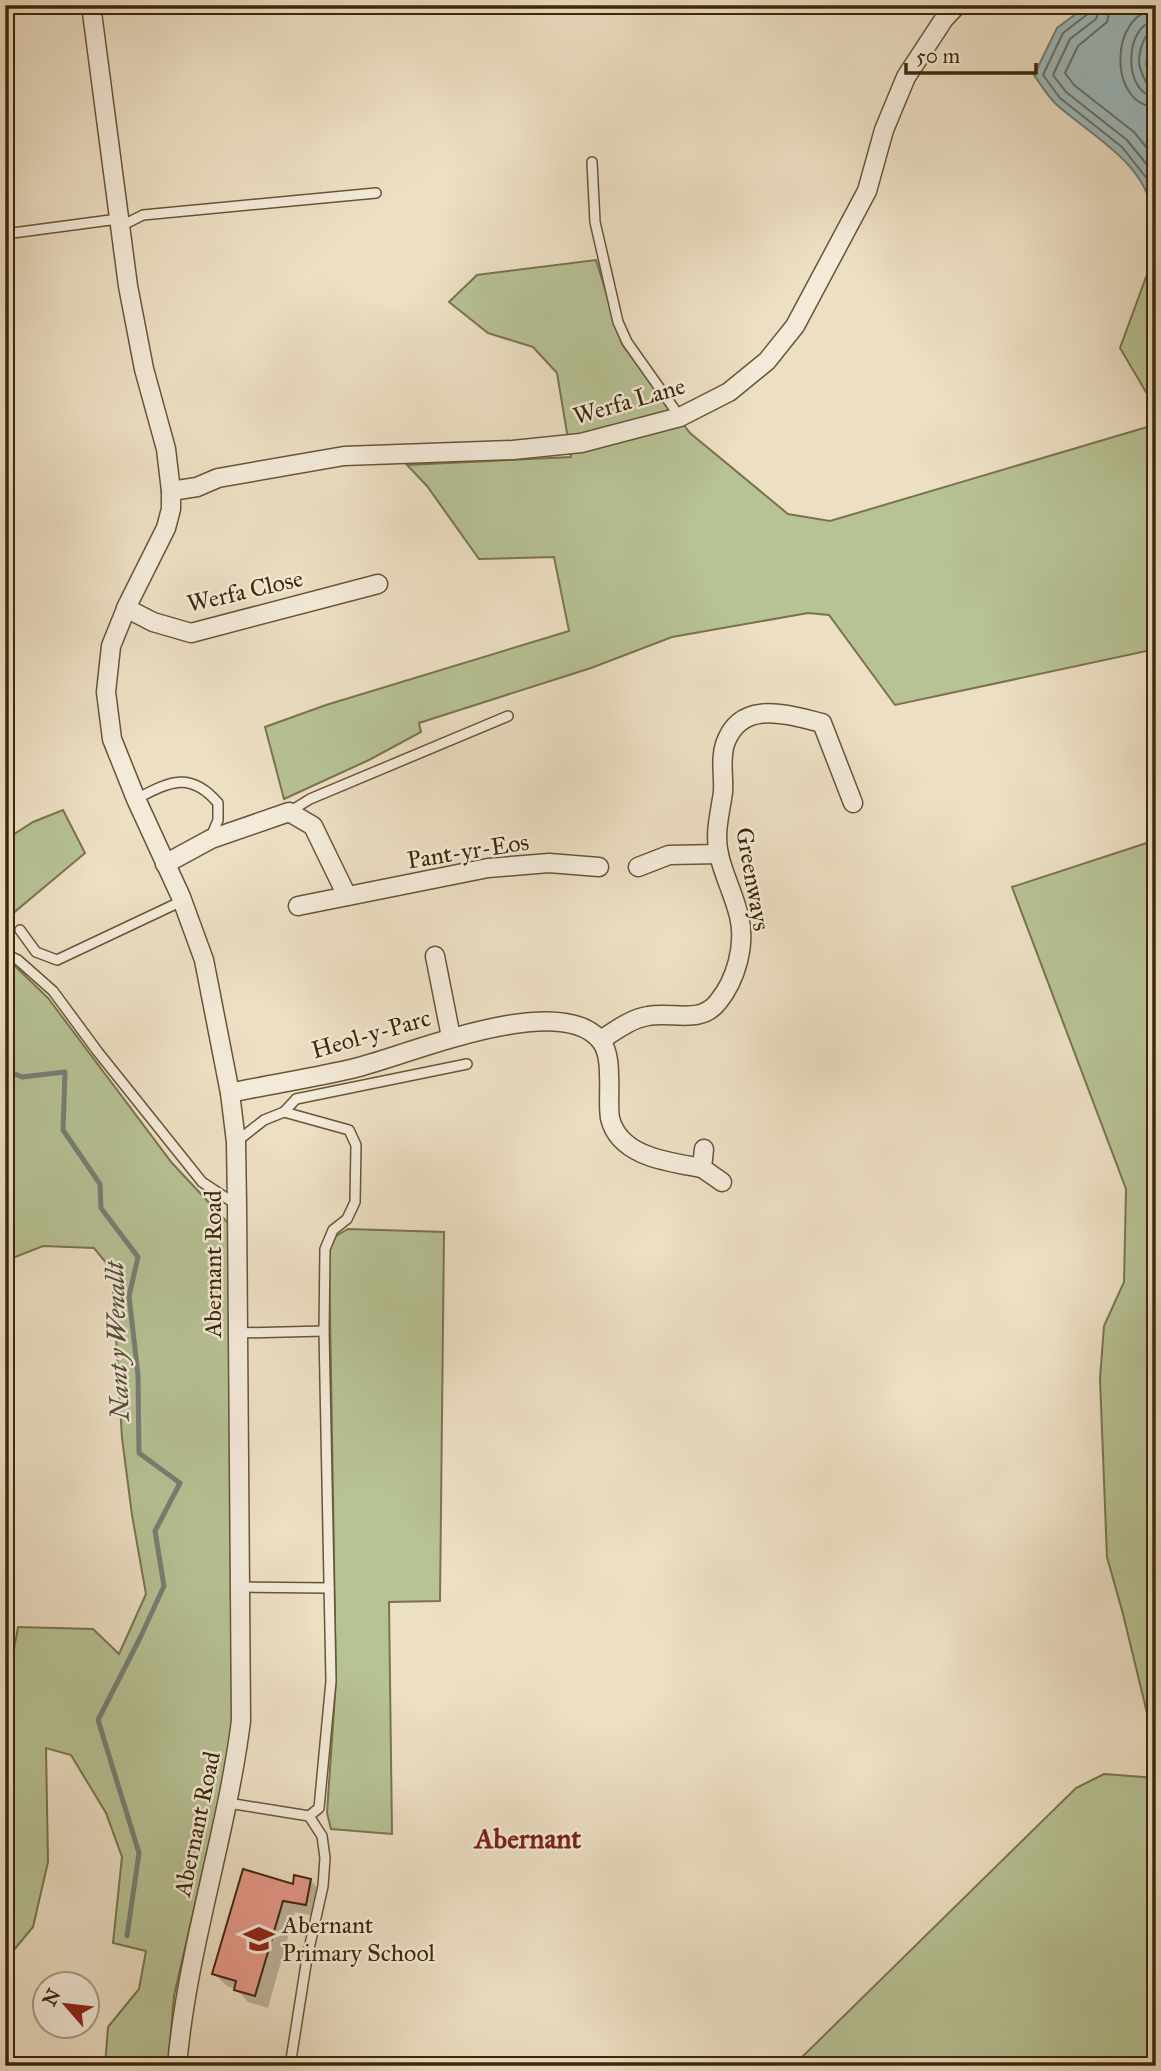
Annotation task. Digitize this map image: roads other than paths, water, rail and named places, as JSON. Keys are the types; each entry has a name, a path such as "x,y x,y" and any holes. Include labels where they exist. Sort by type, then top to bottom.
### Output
{"street":[{"name":"Abernant Road","path":"91,5 128,286 145,369 166,449 171,491 171,509 166,528 126,608 111,646 106,692 111,739 182,901 204,960 230,1093 236,1142 241,1721 228,1803 185,1993 177,2066"},
{"name":"Werfa Lane","path":"171,491 197,487 218,478 344,456 513,450 581,443 680,416 730,393 766,361 795,326 867,191 884,130 906,78 944,19 957,5"},
{"name":"Werfa Close","path":"126,608 153,622 191,633 378,584"},
{"name":"Greenways","path":"601,1040 631,1021 650,1015 692,1017 716,1005 730,984 740,951 740,919 719,854 716,829 723,790 722,760 726,743 738,722 760,712 822,723 853,803"},
{"path":"165,864 211,839 289,812 313,826 347,896"},
{"path":"638,867 669,855 719,854"},
{"name":"Pant-yr-Eos","path":"298,906 488,868 549,863 598,867"},
{"path":"435,956 451,1037"},
{"name":"Heol-y-Parc","path":"230,1093 355,1068 451,1037 526,1022 559,1022 584,1028 601,1040"},
{"path":"601,1040 608,1059 610,1116 616,1133 634,1150 661,1160 702,1168 722,1182"},
{"path":"702,1168 704,1149"}],"lane":[{"path":"592,162 595,222 618,322 627,342 680,416"},
{"path":"5,234 118,223 143,215 376,193"},
{"path":"289,812 310,799 508,716"},
{"path":"136,799 163,785 187,782 205,787 218,803 218,820 211,839"},
{"path":"20,930 36,953 57,960 182,901"},
{"path":"5,954 18,960 53,992 202,1182 237,1205"},
{"path":"236,1142 264,1120 284,1112 296,1099 467,1064"},
{"path":"228,1803 309,1816 319,1808 331,1681 324,1331 325,1249 333,1230 347,1219 355,1202 356,1145 349,1130 284,1112"},
{"path":"238,1333 324,1331"},
{"path":"241,1587 329,1588"},
{"path":"290,2066 307,1958 323,1886 322,1836 309,1816"}],"water":[{"path":"1088,5 1153,5 1156,23 1146,64 1156,88 1156,211 1152,211 1139,178 1128,164 1057,105 1034,75 1057,28"}],"waterway":[{"name":"Nant y Wenallt","path":"5,1070 22,1077 65,1072 63,1130 100,1184 101,1208 138,1257 129,1296 138,1375 139,1453 180,1483 155,1531 164,1586 98,1720 139,1853 127,1936"}],"place":[{"name":"Abernant Primary School","path":"259,1939"}],"district":[{"name":"Abernant","path":"528,1838"}]}
